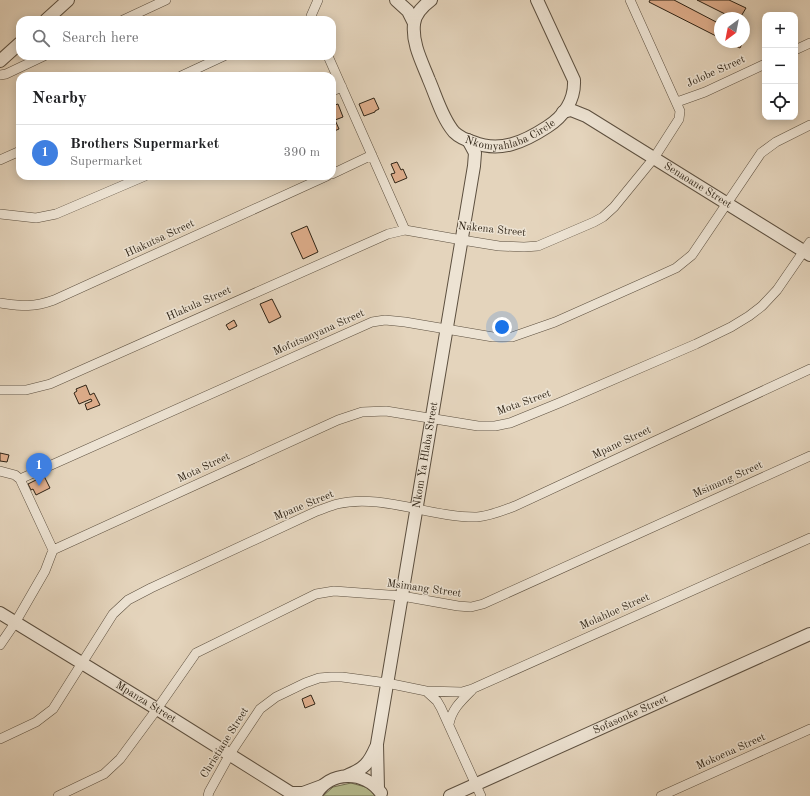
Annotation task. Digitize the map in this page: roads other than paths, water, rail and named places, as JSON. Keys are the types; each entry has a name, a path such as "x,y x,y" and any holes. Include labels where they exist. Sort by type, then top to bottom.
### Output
{"street":[{"path":"50,16 68,0"},
{"path":"132,16 166,0"},
{"path":"313,16 318,0"},
{"path":"537,0 574,80 573,95"},
{"name":"Nakena Street","path":"405,230 499,246 538,246 594,222 603,217 614,207 654,158 679,120 680,111 630,0"},
{"path":"397,1 427,3 414,23"},
{"path":"397,1 408,11 414,23"},
{"name":"Nkomyahlaba Circle","path":"414,23 414,35 417,50 441,108 454,132 468,140 495,148 504,147 528,139 559,118 570,104 573,95"},
{"path":"798,49 810,43"},
{"path":"0,61 16,47"},
{"path":"0,75 6,74 36,60"},
{"path":"190,72 215,60"},
{"path":"330,60 335,72"},
{"name":"Jolobe Street","path":"677,102 705,92 762,65"},
{"path":"336,74 405,230"},
{"path":"336,89 342,87"},
{"name":"Senaoane Street","path":"573,95 577,105 586,116"},
{"name":"Senaoane Street","path":"563,112 571,110 586,116 726,203 808,250"},
{"name":"Mofutsanyana Street","path":"20,480 372,322 385,320 405,322 447,328 492,337 512,338 549,324 654,278 676,268 692,255 761,153 776,142 810,125"},
{"name":"Nkom Ya Hlaba Street","path":"380,793 377,744 474,166 475,153 468,140"},
{"path":"474,166 495,148"},
{"path":"0,160 16,153"},
{"path":"336,172 372,155"},
{"path":"0,214 36,218 56,214 136,180"},
{"name":"Hlakutsa Street","path":"0,303 31,306 54,300 318,180"},
{"name":"Hlakula Street","path":"0,390 26,390 50,384 376,239 405,230"},
{"name":"Mota Street","path":"53,550 338,420 362,412 386,411 478,426 495,426 510,423 696,344 732,327 762,306 777,290 808,250"},
{"name":"Mpane Street","path":"0,739 36,722 53,709 83,664 112,614 128,600 317,511 337,504 374,502 458,516 478,517 496,514 810,369"},
{"name":"Msimang Street","path":"58,796 93,780 111,768 130,748 196,653 316,594 334,591 402,596 458,606 471,607 483,604 810,456"},
{"path":"0,471 14,475 20,480 53,550 45,571 15,623 0,645"},
{"name":"Molahloe Street","path":"426,691 462,692 472,689 810,538"},
{"name":"Mpanza Street","path":"0,613 230,754 292,795 319,791"},
{"name":"Sofasonke Street","path":"450,796 810,634"},
{"name":"Christiane Street","path":"208,796 230,754 260,709 276,697 289,690 319,678 331,677 387,683 426,691"},
{"path":"449,724 450,716 454,708 472,689"},
{"path":"426,691 437,701 449,724 481,796"},
{"name":"Mokoena Street","path":"661,796 810,730"},
{"name":"Nkom Ya Hlaba Street","path":"319,791 336,777 347,776 358,771 370,760 377,744"},
{"path":"347,776 360,777 366,780 380,793"}],"place":[{"name":"Brothers Supermarket","path":"39,486"}]}
